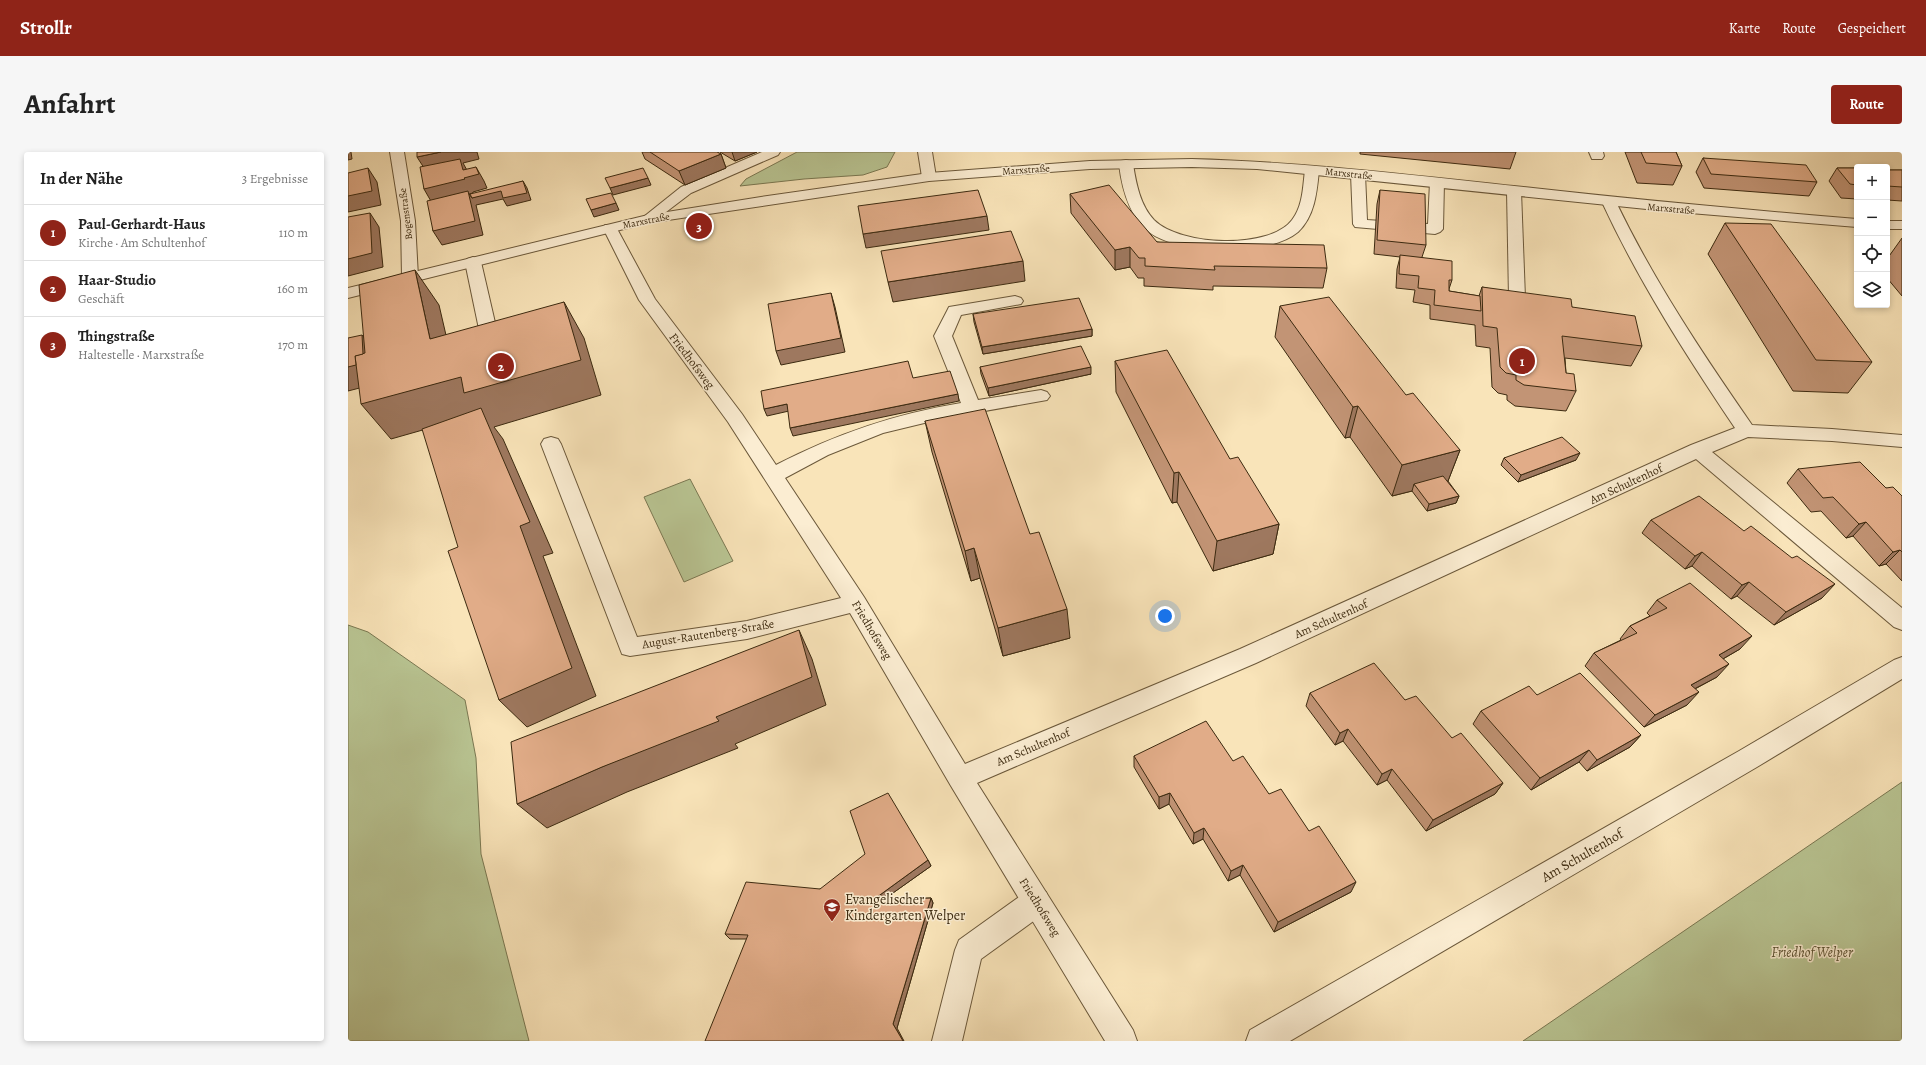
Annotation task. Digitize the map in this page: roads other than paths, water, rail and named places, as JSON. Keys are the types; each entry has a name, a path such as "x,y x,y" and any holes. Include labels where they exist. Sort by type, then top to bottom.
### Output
{"street":[{"name":"Bogenstraße","path":"397,152 408,220 410,277"},
{"path":"648,219 686,190 773,152"},
{"path":"924,152 929,178"},
{"name":"Marxstraße","path":"348,293 648,219 754,202 929,178 1031,168 1126,164 1257,165 1437,182 1609,202 1854,223"},
{"path":"1126,164 1128,186 1137,208 1154,229 1166,236 1184,242 1218,244 1252,244 1273,240 1292,229 1303,215 1309,198 1312,170"},
{"path":"1358,174 1360,224 1435,229 1437,182"},
{"path":"1514,192 1518,298"},
{"path":"1609,202 1620,226 1661,301 1692,352 1746,431"},
{"path":"1890,225 1902,226"},
{"name":"Friedhofsweg","path":"610,228 647,300 735,418 774,475 856,603 960,778 1122,1041"},
{"path":"473,262 494,355"},
{"path":"972,407 943,336 955,311 1015,301"},
{"path":"774,475 821,450 878,428 972,407 1041,396"},
{"name":"Am Schultenhof","path":"960,778 1248,656 1698,450 1746,431 1832,435 1902,441"},
{"name":"August-Rautenberg-Straße","path":"551,444 630,647 747,630 856,603"},
{"path":"1698,450 1902,621"},
{"name":"Am Schultenhof","path":"1261,1041 1748,759 1902,667"},
{"path":"947,1041 969,950 1036,902"}],"place":[{"name":"Thingstraße","path":"699,226"},
{"name":"Paul-Gerhardt-Haus","path":"1522,361"},
{"name":"Haar-Studio","path":"501,366"},
{"name":"Evangelischer Kindergarten Welper","path":"832,922"}],"park label":[{"name":"Friedhof Welper","path":"1812,952"}]}
